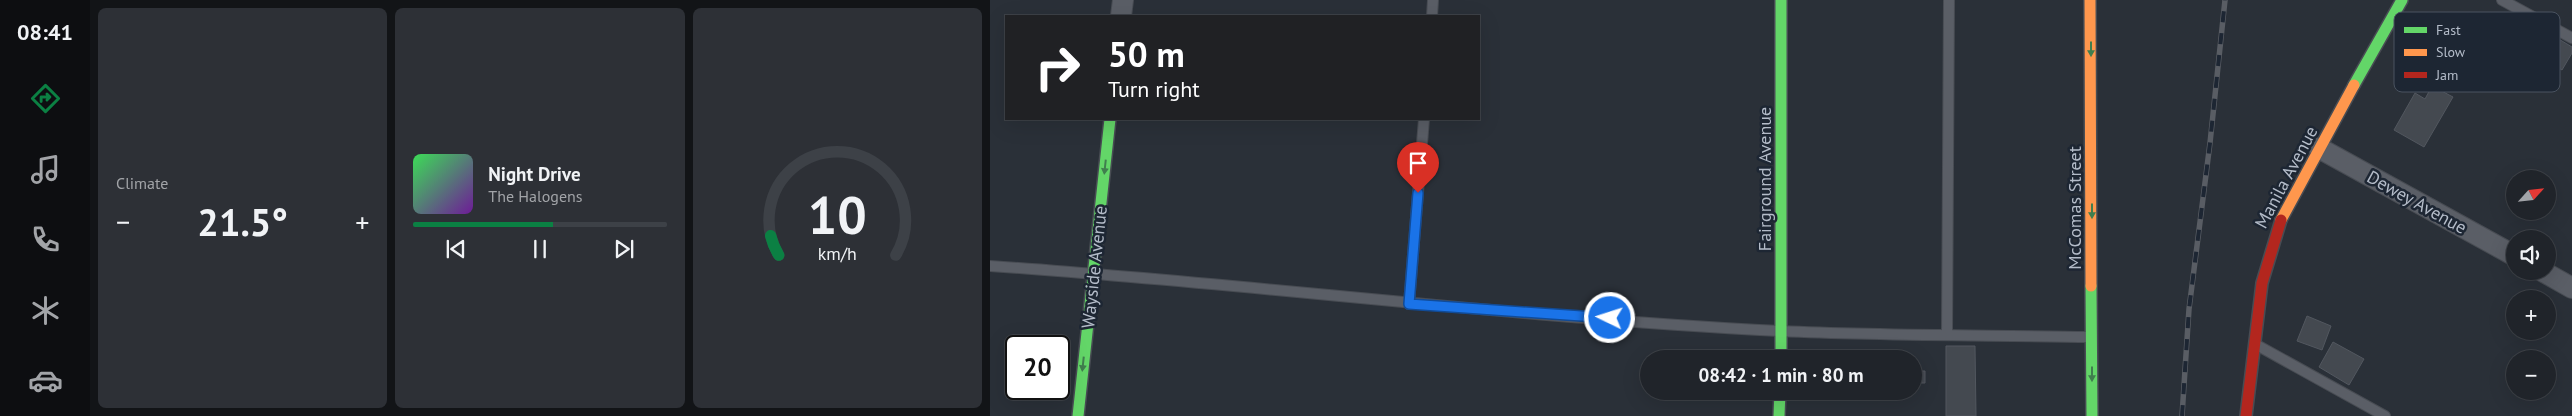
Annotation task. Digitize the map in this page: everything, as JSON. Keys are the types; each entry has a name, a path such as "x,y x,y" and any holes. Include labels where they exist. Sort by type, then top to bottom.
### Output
{"street":[{"path":"1121,15 1123,0"},
{"name":"Fairground Avenue","path":"1781,0 1781,350"},
{"name":"McComas Street","path":"2090,0 2092,416"},
{"name":"Manila Avenue","path":"2395,12 2402,0"},
{"name":"Manila Avenue","path":"2246,416 2263,274 2272,236 2286,206 2394,14"},
{"name":"Wayside Avenue","path":"1078,416 1110,120"},
{"name":"Dewey Avenue","path":"2319,148 2506,251"},
{"path":"2556,279 2572,288"},
{"path":"1779,416 1780,400"}],"lane":[{"path":"1432,15 1433,0"},
{"path":"1947,334 1949,0"},
{"path":"2502,0 2524,12"},
{"path":"2560,31 2572,38"},
{"path":"1409,304 1424,120"},
{"path":"990,266 1093,273 1409,304 1782,331 2092,337"},
{"path":"2254,343 2385,416"}],"building":[{"path":"2560,40 2572,47 2572,53 2562,70 2560,69"},
{"path":"2429,92 2443,92 2453,97 2424,147 2394,130 2415,93 2425,99"},
{"path":"2307,316 2331,326 2322,350 2297,341"},
{"path":"2333,342 2364,359 2349,385 2319,367"},
{"path":"1946,346 1975,346 1976,416 1946,416"},
{"path":"1922,371 1925,371 1925,383 1922,383"}],"railway":[{"path":"2182,416 2189,309 2210,143 2225,0"}],"traffic: fast":[{"path":"1781,0 1781,350"},
{"path":"2395,12 2402,0"},
{"path":"2354,85 2394,14"},
{"path":"1078,416 1110,120"},
{"path":"2091,286 2092,416"},
{"path":"1779,416 1780,400"}],"traffic: slow":[{"path":"2090,0 2091,286"},
{"path":"2281,220 2354,85"}],"traffic: jam":[{"path":"2246,416 2262,283 2281,220"}],"route":[{"path":"1418,193 1409,304 1610,318"}]}
